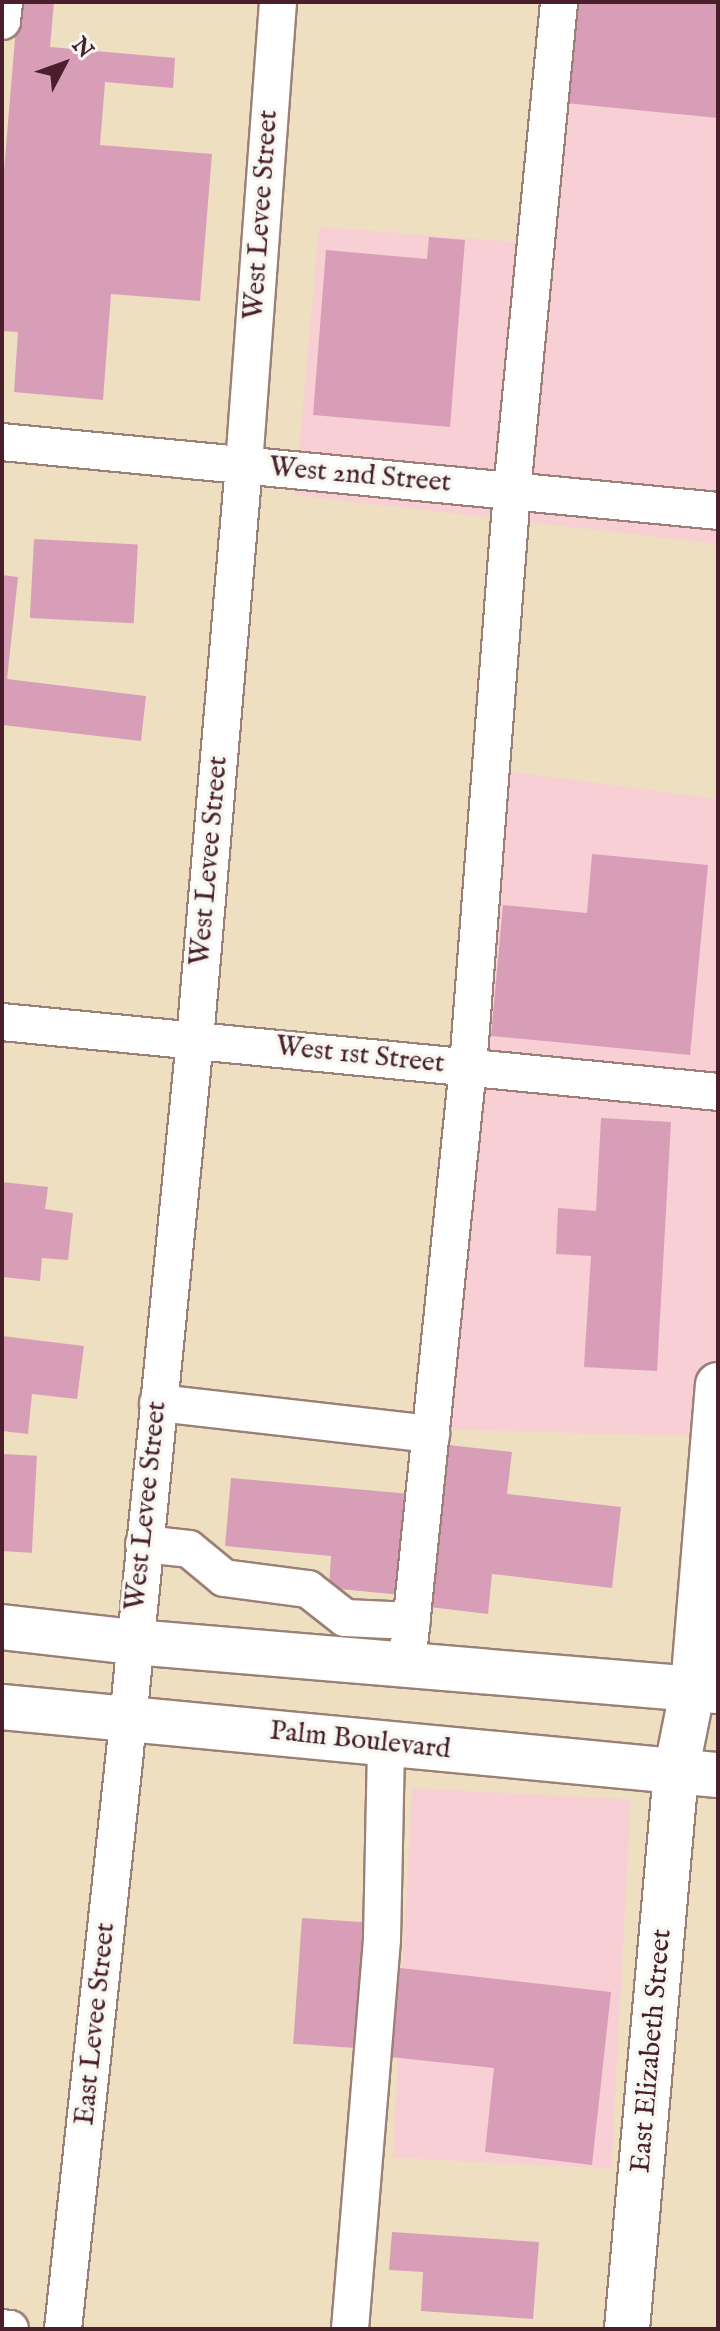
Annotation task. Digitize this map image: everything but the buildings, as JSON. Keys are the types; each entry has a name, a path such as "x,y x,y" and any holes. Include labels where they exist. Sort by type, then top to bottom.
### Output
{"main road":[{"name":"East Elizabeth Street","path":"627,2329 706,1690 718,1385"},
{"path":"2,1627 134,1642 706,1690"},
{"name":"Palm Boulevard","path":"2,1707 697,1774"}],"street":[{"path":"2,21 4,2"},
{"name":"West Levee Street","path":"129,1718 195,1040 244,465 278,2"},
{"path":"407,1665 468,1067 512,491 559,2"},
{"name":"West 2nd Street","path":"2,442 718,511"},
{"name":"West 1st Street","path":"2,1022 718,1092"},
{"path":"158,1403 431,1434"},
{"path":"144,1544 189,1549 224,1578 308,1589 345,1618 412,1621"},
{"name":"East Levee Street","path":"63,2329 129,1718"},
{"path":"350,2329 382,1939 386,1744"},
{"path":"2,2328 10,2329"}],"shaded area":[{"path":"553,2 718,2 718,544 295,495 319,227 529,243"},
{"path":"506,771 718,799 718,1437 434,1429"},
{"path":"412,1788 631,1799 611,2169 393,2157"}]}
